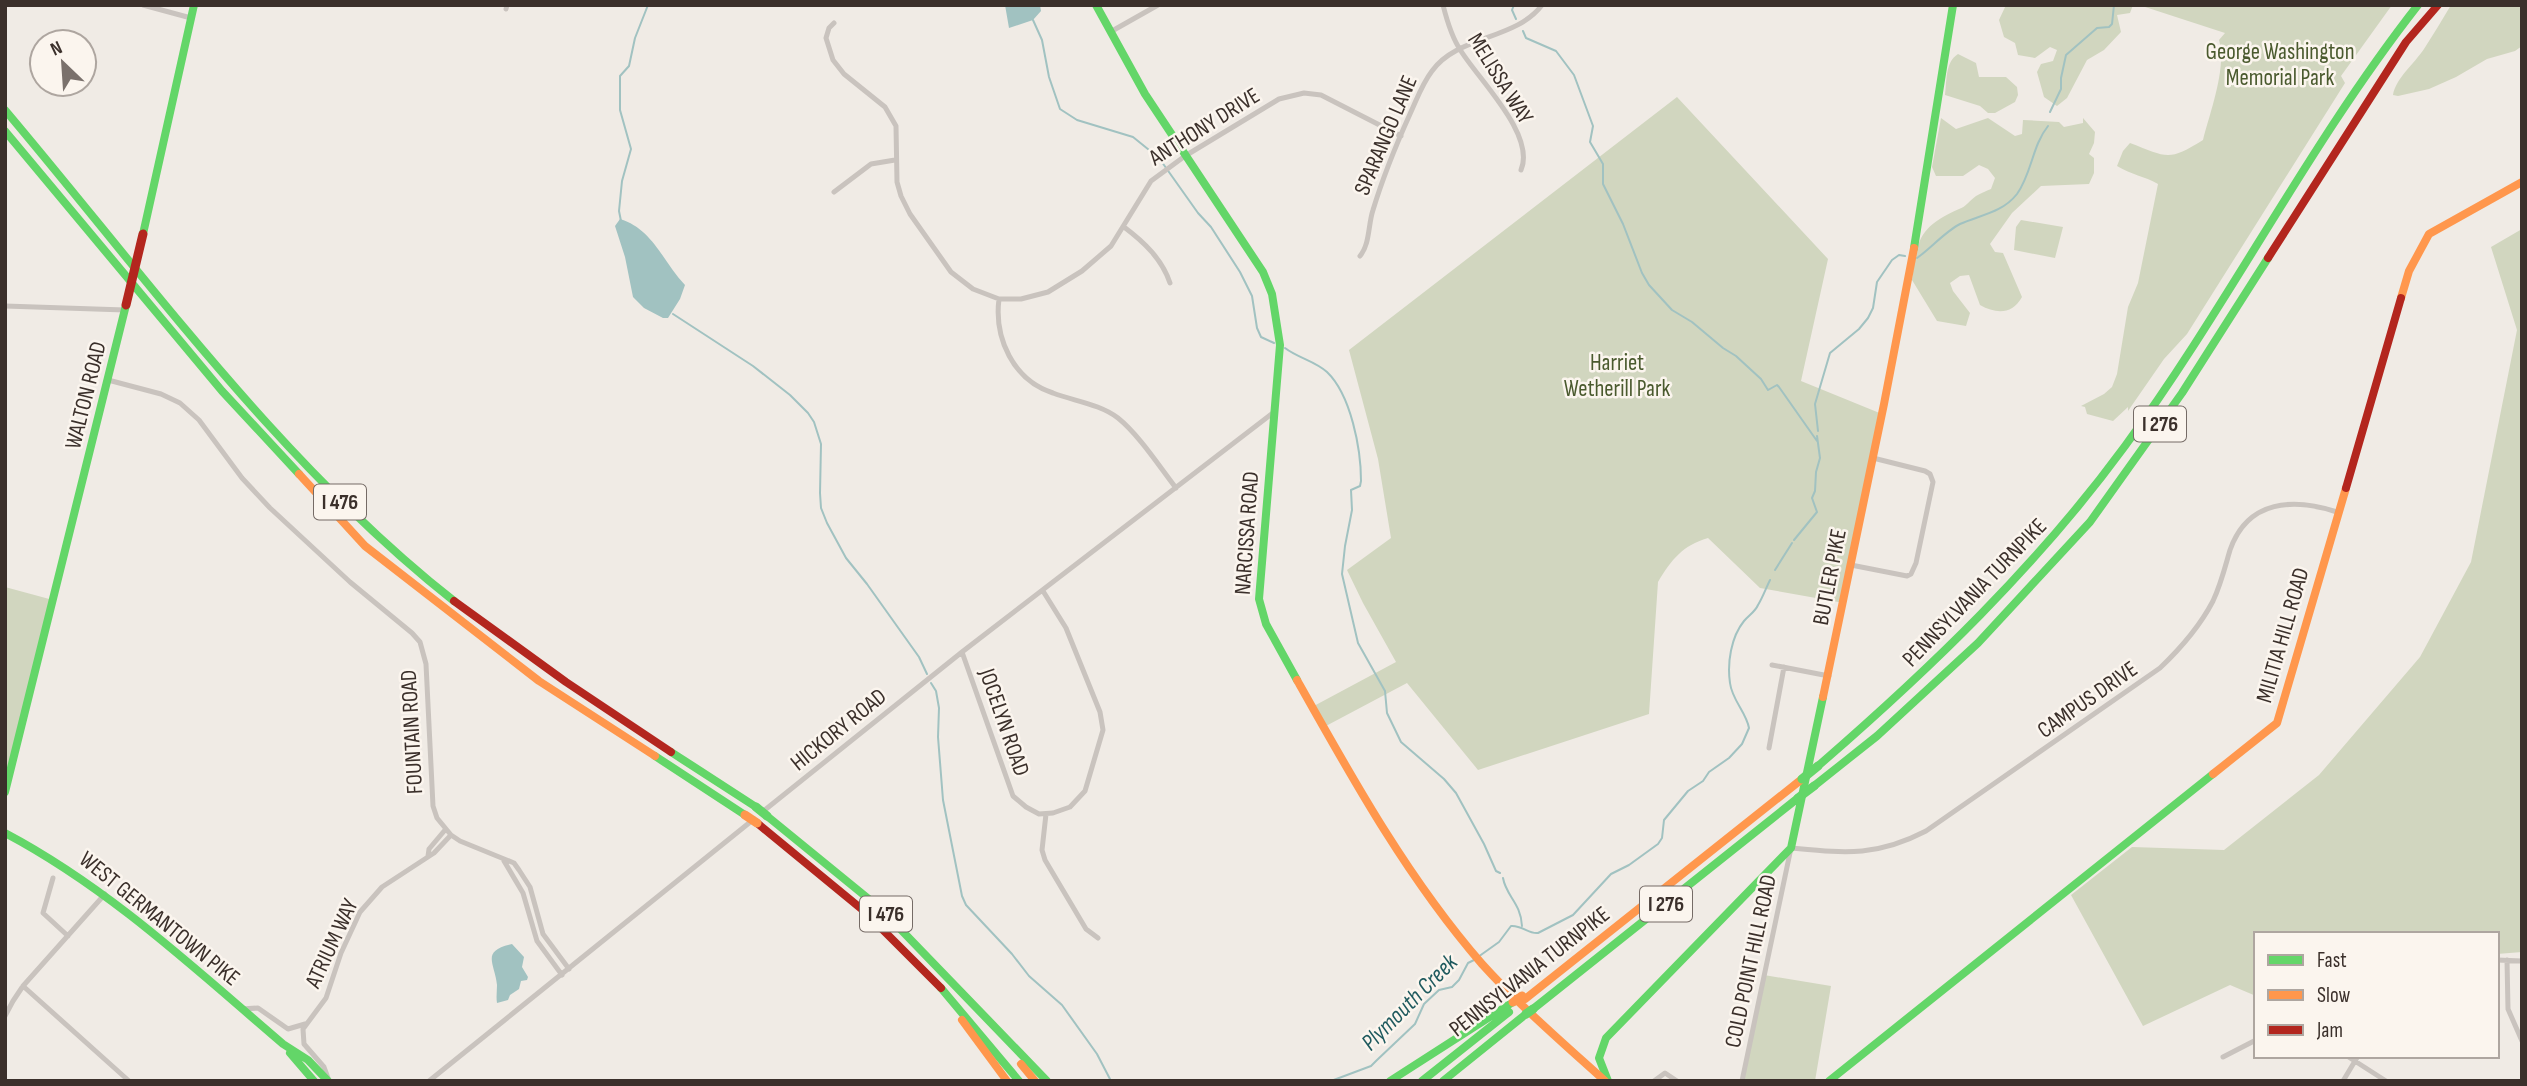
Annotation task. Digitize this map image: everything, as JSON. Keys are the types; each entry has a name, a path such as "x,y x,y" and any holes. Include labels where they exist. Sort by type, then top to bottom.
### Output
{"main road":[{"name":"WALTON ROAD","path":"5,792 126,307 194,5"},
{"name":"NARCISSA ROAD","path":"1096,5 1145,94 1269,283 1280,345 1259,599 1262,617 1376,817 1477,957 1518,1000 1606,1081"},
{"name":"BUTLER PIKE","path":"1791,848 1829,676 1912,257 1953,5"},
{"name":"PENNSYLVANIA TURNPIKE","path":"1422,1081 1515,1004 1802,779 1893,703 2043,550 2100,481 2162,394 2263,233 2393,36 2418,5"},
{"name":"PENNSYLVANIA TURNPIKE","path":"1443,1081 1877,736 1978,643 2090,522 2182,393 2406,42 2438,5"},
{"name":"I 476","path":"5,110 257,410 338,500 384,544 442,592 527,655 756,807 881,909 951,979 992,1025 1035,1081"},
{"name":"I 476","path":"5,131 222,391 365,546 539,681 757,823 811,863 908,952 984,1034 1019,1081"},
{"name":"MILITIA HILL ROAD","path":"1829,1081 2277,723 2409,271 2429,234 2522,182"},
{"name":"WEST GERMANTOWN PIKE","path":"5,833 53,858 105,894 283,1044 308,1060 328,1081"},
{"path":"1606,1081 1599,1058 1606,1038 1791,848"},
{"path":"908,952 968,1026 1007,1081"},
{"path":"1390,1081 1515,1004"},
{"path":"992,1025 1046,1081"},
{"name":"WEST GERMANTOWN PIKE","path":"283,1044 314,1081"},
{"path":"1451,1081 1463,1065"}],"street":[{"path":"143,5 191,18"},
{"path":"1112,31 1158,5"},
{"name":"MELISSA WAY","path":"1443,5 1460,50 1510,120 1524,156 1521,170"},
{"name":"SPARANGO LANE","path":"1360,256 1366,248 1372,211 1401,136 1434,68 1460,50 1529,19 1542,5"},
{"path":"834,23 826,38 833,60 844,74 890,114 897,132 897,182 904,203 947,266 973,289 999,299 1002,339 1018,370 1049,392 1116,416 1176,488"},
{"name":"ANTHONY DRIVE","path":"999,299 1021,299 1048,292 1102,256 1124,227 1151,181 1185,156 1279,99 1304,93 1326,96 1401,136"},
{"path":"834,192 871,164 895,160"},
{"path":"1124,227 1153,253 1167,272 1171,283"},
{"path":"5,306 126,307"},
{"name":"FOUNTAIN ROAD","path":"108,380 161,394 180,403 200,420 242,478 270,508 420,642 426,664 433,806 437,818 448,832"},
{"name":"HICKORY ROAD","path":"429,1081 962,652 1274,412"},
{"path":"1851,565 1907,576 1911,574 1916,563 1933,482 1930,474 1925,471 1873,457"},
{"name":"CAMPUS DRIVE","path":"1791,848 1850,853 1876,851 1897,845 1926,831 2161,668 2203,619 2219,588 2235,540 2252,518 2266,509 2285,503 2313,505 2337,512"},
{"path":"1043,591 1066,628 1100,712 1103,730 1086,792 1070,807 1046,814 1042,850 1045,860 1086,929 1098,938"},
{"name":"JOCELYN ROAD","path":"962,652 1009,789 1026,807 1046,814"},
{"path":"1773,665 1829,676"},
{"path":"1769,748 1784,667"},
{"path":"448,832 504,861 514,863 525,877 543,934 569,969"},
{"name":"ATRIUM WAY","path":"305,1024 326,998 341,953 365,904 382,887 428,856 429,849 448,832"},
{"name":"COLD POINT HILL ROAD","path":"1742,1081 1791,848"},
{"path":"504,861 523,893 537,941 562,975"},
{"path":"54,878 43,913 68,936"},
{"path":"5,1016 23,986 105,894"},
{"path":"2499,960 2522,961"},
{"path":"2507,960 2508,1009 2522,1041"},
{"path":"23,986 129,1081"},
{"path":"242,1009 258,1009 288,1029 305,1024 302,1039 324,1067 328,1081"},
{"path":"2223,1057 2254,1041"},
{"path":"2343,1081 2357,1059 2386,1081"},
{"path":"1654,1081 1665,1073 1676,1081"}],"green space":[{"path":"2006,5 2133,5 2130,13 2117,15 2121,32 2104,50 2087,60 2067,98 2057,106 2044,97 2037,72 2041,64 2053,61 2057,50 2050,47 2035,58 2018,55 2015,43 2004,37 1999,20"},
{"name":"George Washington Memorial Park","path":"2139,5 2392,5 2341,76 2345,83 2187,334 2164,359 2128,411 2128,407 2113,421 2087,414 2085,407 2081,406 2112,387 2117,374 2128,307 2138,283 2158,184 2117,166 2123,151 2130,143 2167,155 2182,152 2203,140 2219,77 2219,40 2225,33"},
{"path":"2451,5 2522,5 2522,46 2515,51 2487,59 2429,89 2393,95 2398,83 2424,49"},
{"path":"1958,54 1976,63 1979,77 2006,77 2017,87 2015,102 1995,113 1988,113 1980,106 1945,95 1949,67"},
{"name":"Harriet Wetherill Park","path":"1677,97 1828,259 1801,381 1882,414 1844,603 1760,588 1708,538 1679,554 1658,582 1649,714 1478,770 1407,683 1324,727 1312,707 1396,662 1347,570 1391,538 1378,459 1349,350"},
{"path":"1941,118 1956,129 1988,118 2015,136 2022,134 2023,120 2059,122 2064,127 2083,123 2083,118 2095,132 2089,154 2094,158 2094,173 2089,184 2041,186 2012,213 1990,244 1995,252 2003,253 2022,297 2018,303 2009,310 1992,310 1980,305 1969,275 1960,276 1950,283 1970,313 1966,326 1937,321 1912,280 1922,236 1935,222 1991,189 1995,178 1988,169 1979,165 1963,176 1936,176 1932,167"},
{"path":"2021,220 2063,227 2055,258 2014,250 2016,227"},
{"path":"2522,229 2522,952 2499,954 2499,932 2254,932 2254,995 2230,985 2143,1026 2071,895 2132,847 2224,850 2319,775 2420,657 2471,562 2517,330 2491,247"},
{"path":"5,587 53,600 5,792"},
{"path":"1764,975 1831,986 1815,1081 1742,1081"}],"water":[{"path":"1005,5 1040,5 1041,11 1033,20 1009,28"},
{"path":"620,219 641,230 649,238 685,285 668,318 644,308 633,297 615,226"},
{"path":"512,944 524,957 522,967 528,977 527,980 521,981 519,989 510,995 508,1000 497,1003 493,954 496,950"}],"waterway":[{"path":"621,221 619,211 622,181 631,149 620,110 620,76 629,66 635,38 648,5"},
{"path":"1514,5 1512,10 1516,19"},
{"name":"Plymouth Creek","path":"2050,112 2061,89 2066,55 2097,28 2109,27 2112,24 2114,5"},
{"path":"1033,20 1042,40 1049,77 1060,109 1077,120 1133,137 1159,158 1211,227 1240,272 1252,296 1261,337 1274,343"},
{"path":"1523,31 1526,38 1556,51 1574,75 1593,126 1590,142 1603,164 1603,184 1649,285 1672,310 1736,356 1761,379 1768,390 1777,385 1817,441"},
{"name":"Plymouth Creek","path":"1917,258 1955,227 1998,209 2017,194 2048,126"},
{"name":"Plymouth Creek","path":"1818,431 1815,404 1830,353 1868,318 1873,308 1877,282 1892,260 1899,255 1905,256"},
{"path":"673,314 753,366 808,413 821,444 821,508 827,523 846,558 919,657 927,674"},
{"path":"1285,348 1327,372 1342,394 1353,423 1361,481 1360,486 1351,490 1352,510 1342,574 1358,643 1385,691 1387,713 1401,742 1444,779 1456,793 1496,871 1500,873"},
{"name":"Plymouth Creek","path":"1794,540 1817,512 1812,498 1820,458 1817,436"},
{"name":"Plymouth Creek","path":"1775,570 1792,543"},
{"name":"Plymouth Creek","path":"1478,957 1499,942 1511,926 1538,933 1573,915 1611,874 1658,844 1662,838 1664,820 1688,791 1703,781 1709,772 1729,758 1742,744 1749,728 1731,689 1731,650 1740,627 1757,607 1770,580"},
{"path":"931,683 936,691 939,708 938,737 943,800 966,905 1029,976 1062,1005 1097,1054 1111,1081"},
{"path":"1503,878 1519,911 1522,926"},
{"name":"Plymouth Creek","path":"1331,1081 1371,1066 1415,1024 1424,1004 1439,990 1452,987 1468,963 1474,960"}],"traffic: fast":[{"path":"143,234 194,5"},
{"path":"1096,5 1145,94 1263,272 1272,294 1280,345 1259,599 1266,624 1297,680"},
{"path":"1914,248 1953,5"},
{"path":"1818,766 1901,692 1980,615 2056,533 2091,490 2163,392 2341,113 2418,5"},
{"path":"5,110 218,368 273,430 331,491 391,548 454,601"},
{"path":"5,131 222,391 299,474"},
{"path":"1814,786 1877,736 1978,643 2090,522 2182,393 2268,258"},
{"path":"5,792 126,305"},
{"path":"1608,1081 1599,1058 1606,1038 1791,848 1823,697"},
{"path":"671,752 756,807"},
{"path":"655,756 745,815"},
{"path":"1802,779 1818,766"},
{"path":"1829,1081 2213,774"},
{"path":"1798,798 1814,786"},
{"path":"1533,1009 1798,798"},
{"path":"756,807 767,816"},
{"path":"767,816 881,909 1047,1081"},
{"path":"5,833 80,878 115,904 283,1044 308,1060 328,1081"},
{"path":"941,988 1019,1081"},
{"path":"1390,1081 1513,1002"},
{"path":"1526,1014 1533,1009"},
{"path":"1422,1081 1509,1012"},
{"path":"1443,1081 1526,1014"},
{"path":"290,1053 314,1081"}],"traffic: slow":[{"path":"2401,298 2409,271 2429,234 2522,182"},
{"path":"1823,697 1914,248"},
{"path":"299,474 365,546 539,681 655,756"},
{"path":"2213,774 2277,723 2346,488"},
{"path":"1297,680 1382,827 1455,931 1511,995 1605,1081"},
{"path":"1525,999 1802,779"},
{"path":"745,815 757,823"},
{"path":"1513,1002 1522,996"},
{"path":"962,1020 1007,1081"},
{"path":"1021,1064 1035,1081"}],"traffic: jam":[{"path":"2268,258 2406,42 2438,5"},
{"path":"126,305 143,234"},
{"path":"2346,488 2401,298"},
{"path":"454,601 566,682 671,752"},
{"path":"757,823 864,911 941,988"}]}
